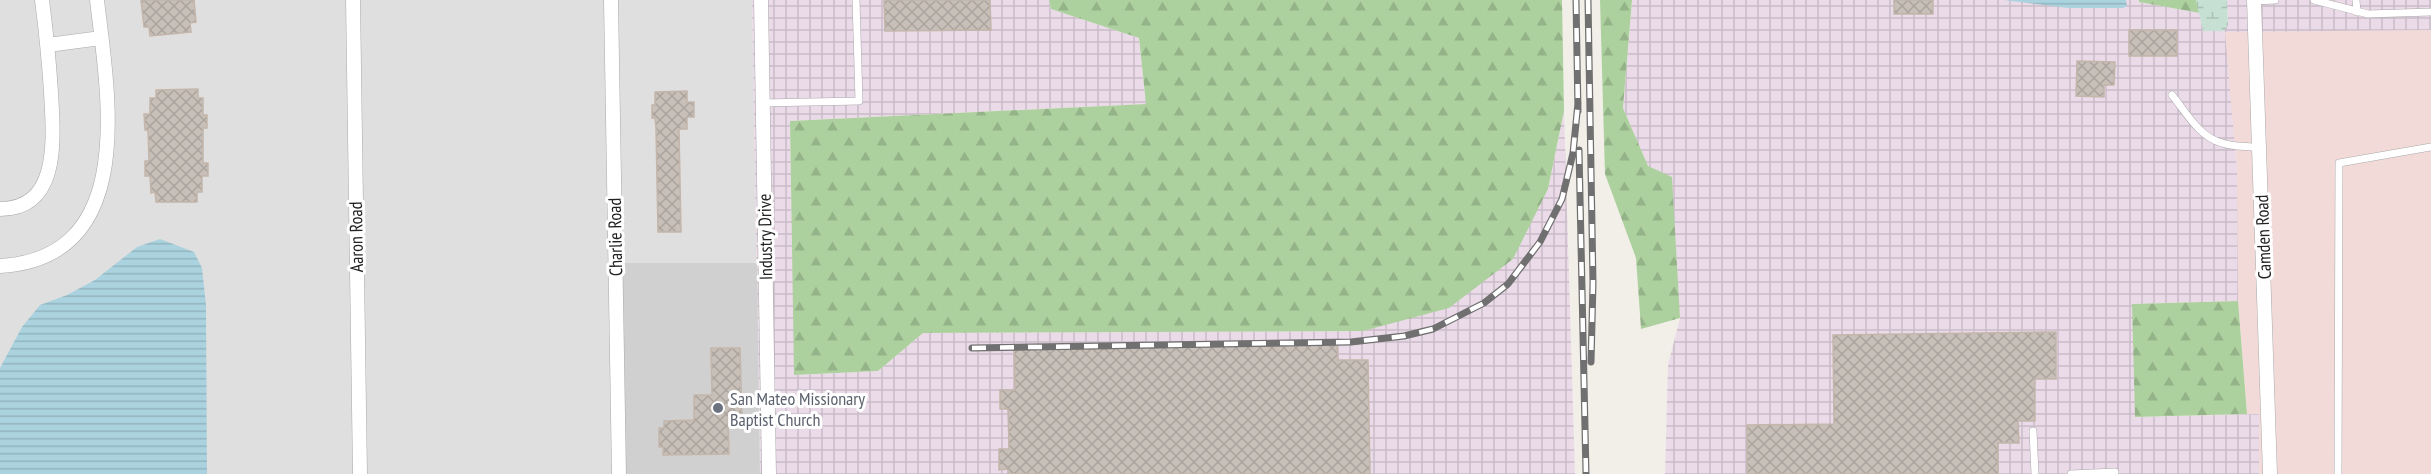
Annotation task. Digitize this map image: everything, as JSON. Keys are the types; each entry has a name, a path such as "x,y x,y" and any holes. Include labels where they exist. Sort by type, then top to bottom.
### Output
{"street":[{"path":"0,209 21,207 32,200 43,186 51,164 53,133 48,45 42,0"},
{"path":"0,266 18,265 51,254 66,245 81,231 99,194 108,122 97,0"},
{"name":"Aaron Road","path":"352,0 360,474"},
{"name":"Charlie Road","path":"611,0 619,474"},
{"name":"Industry Drive","path":"761,0 769,474"},
{"name":"Camden Road","path":"2254,1 2270,474"},
{"path":"48,45 101,38"}],"lane":[{"path":"763,103 859,101 856,0"},
{"path":"2254,1 2275,0"},
{"path":"2314,0 2368,14 2431,12"},
{"path":"2356,0 2357,12"},
{"path":"2172,95 2199,129 2211,139 2223,144 2260,148"},
{"path":"2338,474 2339,163 2431,147"},
{"path":"2033,431 2035,474"},
{"path":"2071,474 2115,472"}],"shaded area":[{"path":"0,0 752,0 757,263 622,263 625,474 0,474"},
{"path":"752,0 1049,0 1051,9 1139,38 1146,104 790,121 795,375 878,371 923,333 1363,331 1548,189 1564,111 1575,474 760,474"},
{"path":"1632,0 2139,0 2200,13 2203,31 2228,25 2227,0 2431,0 2431,30 2225,32 2237,171 2238,301 2133,304 2136,417 2259,414 2259,474 1665,474 1668,365 1680,318 1648,166 1623,108"},
{"path":"2431,30 2431,474 2259,474 2259,414 2247,414 2238,301 2237,171 2224,31"},
{"path":"622,263 757,263 760,474 625,474"}],"green space":[{"path":"1049,0 1562,0 1564,111 1548,189 1513,259 1449,308 1363,331 923,333 878,371 794,375 790,121 1146,104 1139,38 1051,9"},
{"path":"1600,0 1632,0 1623,108 1648,166 1672,177 1680,318 1641,329 1636,258 1605,174"},
{"path":"2139,0 2196,0 2200,13 2139,2"},
{"path":"2196,0 2227,0 2228,25 2224,31 2203,31"},
{"path":"2238,301 2247,414 2135,417 2132,304"}],"water":[{"path":"2004,0 2126,0 2127,6 2123,8 2068,8"},
{"path":"160,239 194,252 202,268 206,305 207,474 0,474 0,368 22,327 40,305 67,295 95,280 137,247"}],"building":[{"path":"141,0 194,0 196,22 190,23 191,32 150,36 149,27 144,27"},
{"path":"884,0 990,0 991,30 885,31"},
{"path":"1894,0 1933,0 1933,14 1894,14"},
{"path":"2129,30 2177,30 2177,56 2129,56"},
{"path":"2077,61 2115,62 2114,85 2104,85 2104,97 2076,96"},
{"path":"198,89 198,98 203,98 203,115 207,115 207,128 203,128 203,163 208,163 208,176 202,176 202,192 197,192 197,202 156,202 155,192 151,193 150,176 145,176 145,161 149,161 148,130 145,130 144,114 150,114 150,98 156,98 156,90"},
{"path":"687,91 687,102 694,102 694,117 687,117 687,129 679,129 681,232 658,232 656,129 655,118 652,118 652,105 655,105 655,92"},
{"path":"2056,332 2056,379 2035,379 2035,421 2018,421 2019,443 1998,443 1998,474 1747,474 1747,425 1834,424 1833,335"},
{"path":"1337,345 1338,360 1368,360 1370,474 1008,474 1008,469 999,470 999,449 1009,449 1008,409 1000,409 1000,390 1015,390 1014,349"},
{"name":"San Mateo Missionary Baptist Church","path":"711,348 740,348 742,420 728,420 729,454 663,455 663,447 659,447 659,428 664,428 664,421 694,420 694,395 712,395"}],"railway":[{"path":"1576,0 1578,111"},
{"path":"1588,0 1593,283 1591,362"},
{"path":"972,348 1351,342 1404,336 1433,329 1484,303 1508,284 1540,242 1562,199 1573,153 1578,103"},
{"path":"1579,150 1586,474"}],"place":[{"name":"San Mateo Missionary Baptist Church","path":"718,408"}]}
